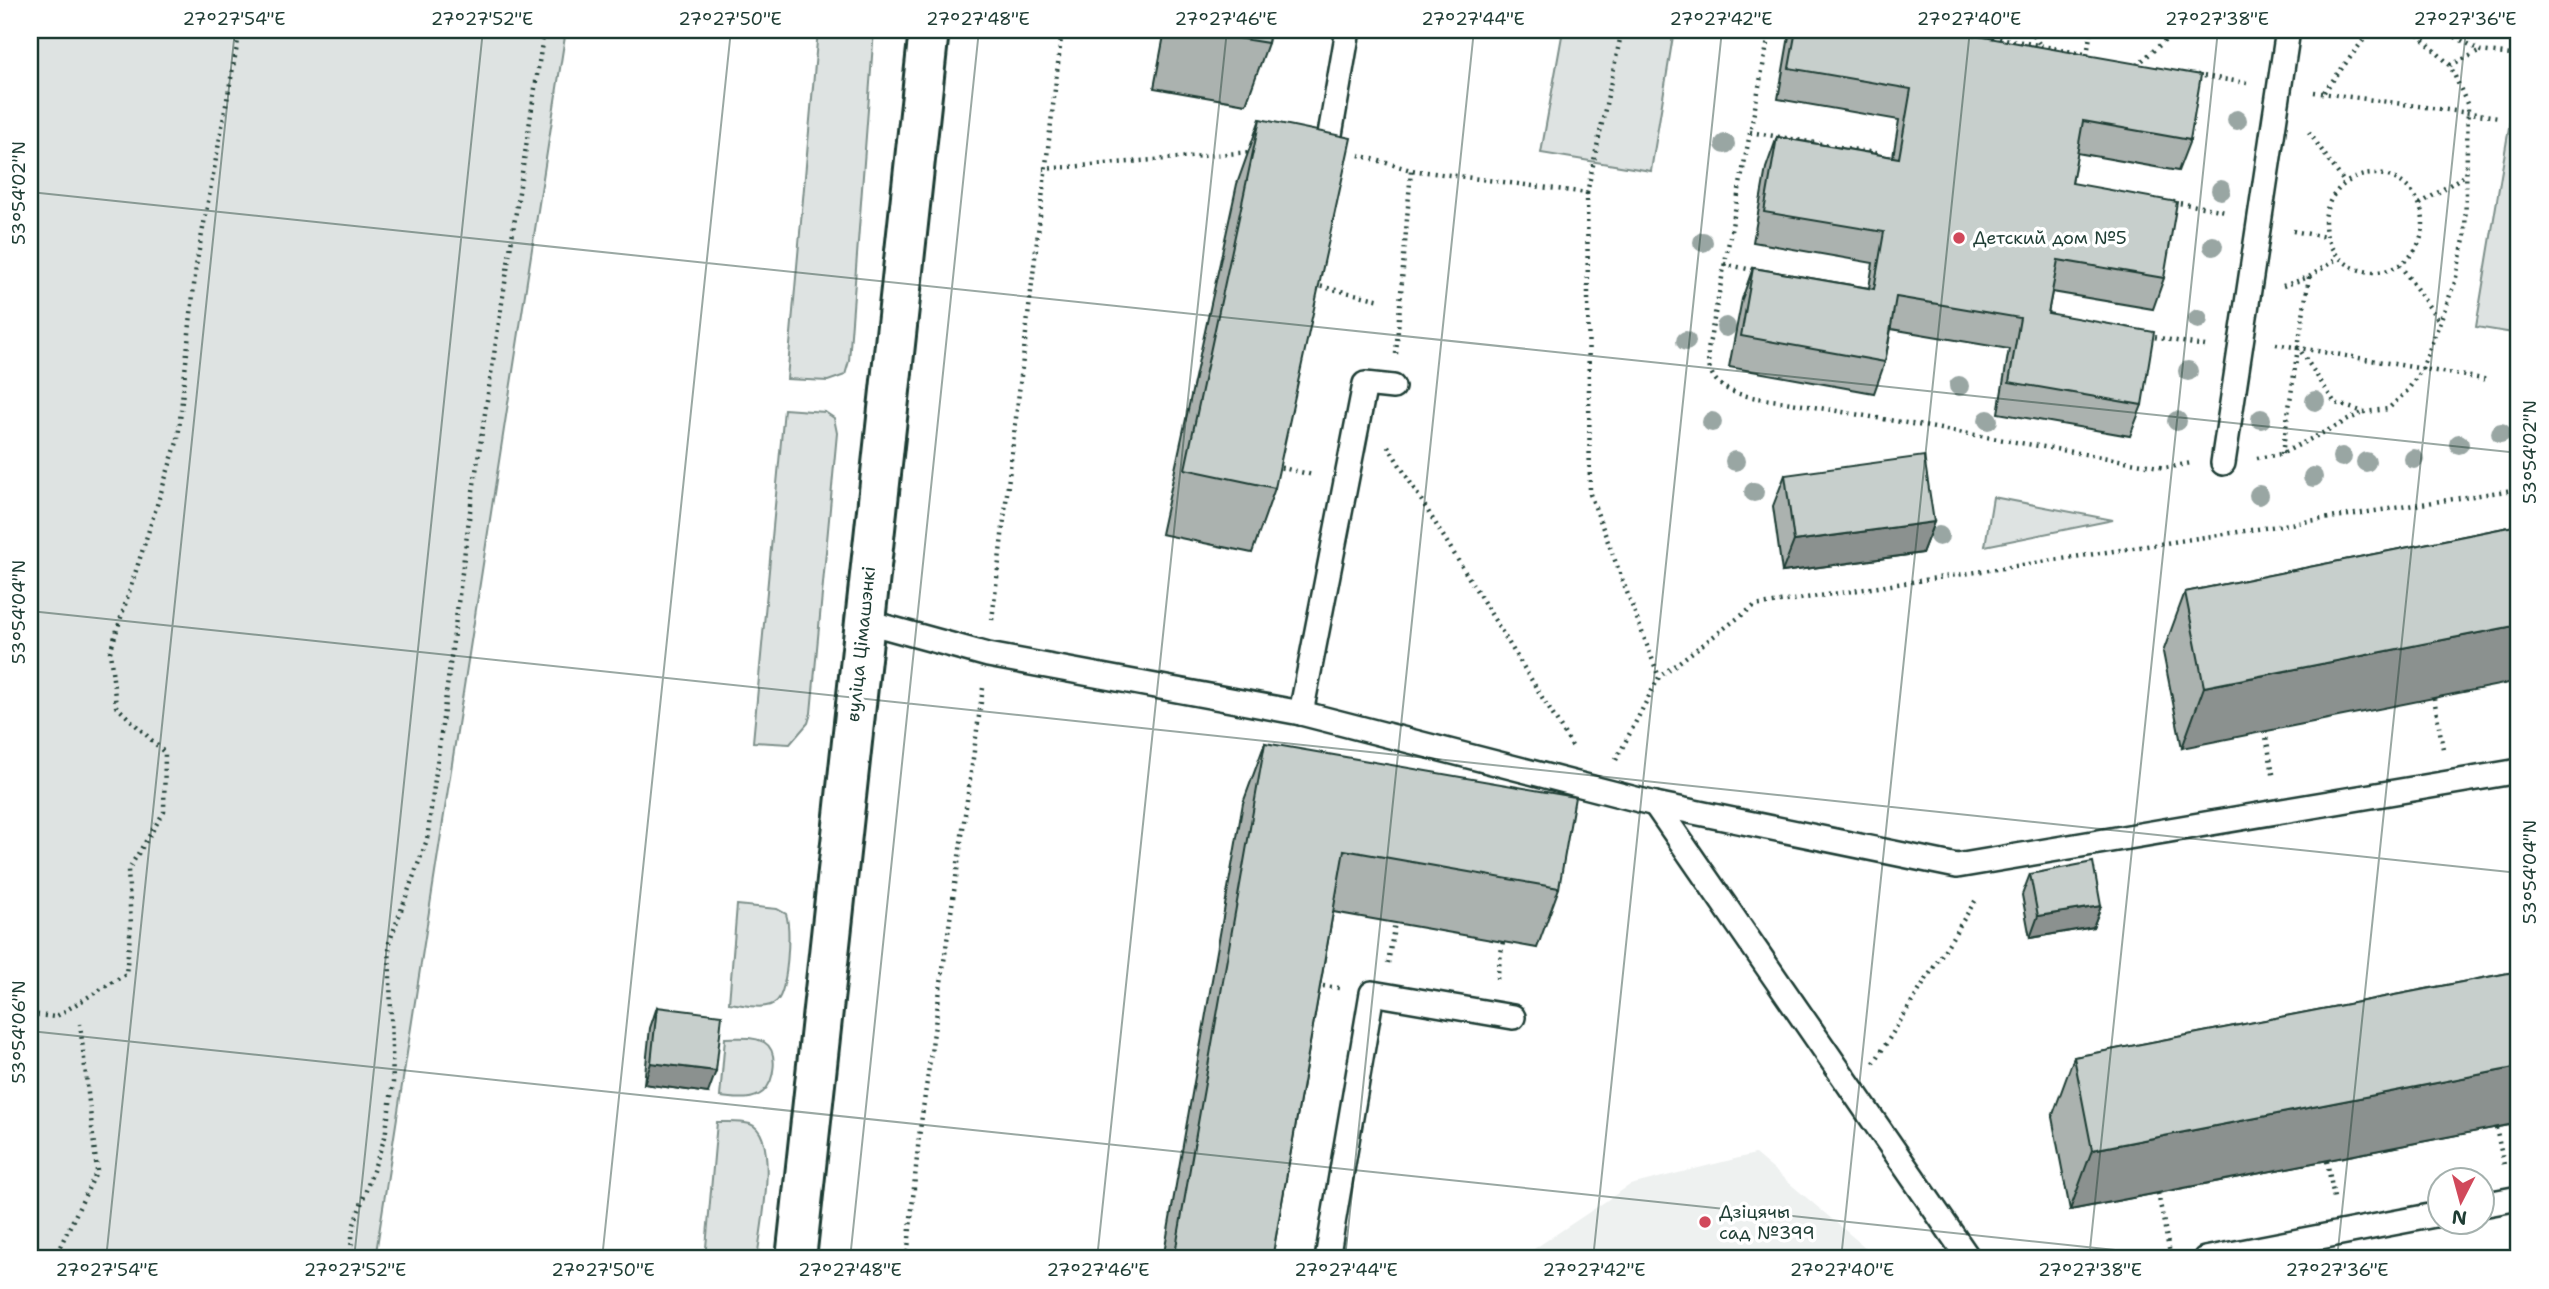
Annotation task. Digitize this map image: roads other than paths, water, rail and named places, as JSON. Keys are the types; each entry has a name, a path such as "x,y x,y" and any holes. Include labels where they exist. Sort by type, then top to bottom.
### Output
{"main road":[{"name":"вуліца Цімашэнкі","path":"796,1259 929,30"}],"lane":[{"path":"1328,146 1348,30"},
{"path":"2222,463 2243,340 2288,30"},
{"path":"1301,713 1365,384 1393,387"},
{"path":"864,621 988,654 1301,713 1655,804 1957,866 2519,771"},
{"path":"1655,804 1969,1259"},
{"path":"1327,1259 1372,993 1513,1017"},
{"path":"2496,1202 2519,1198"},
{"path":"2205,1259 2426,1217"}],"place":[{"name":"Детский дом №5","path":"1959,238"},
{"name":"Дзіцячы сад №399","path":"1705,1222"}]}
